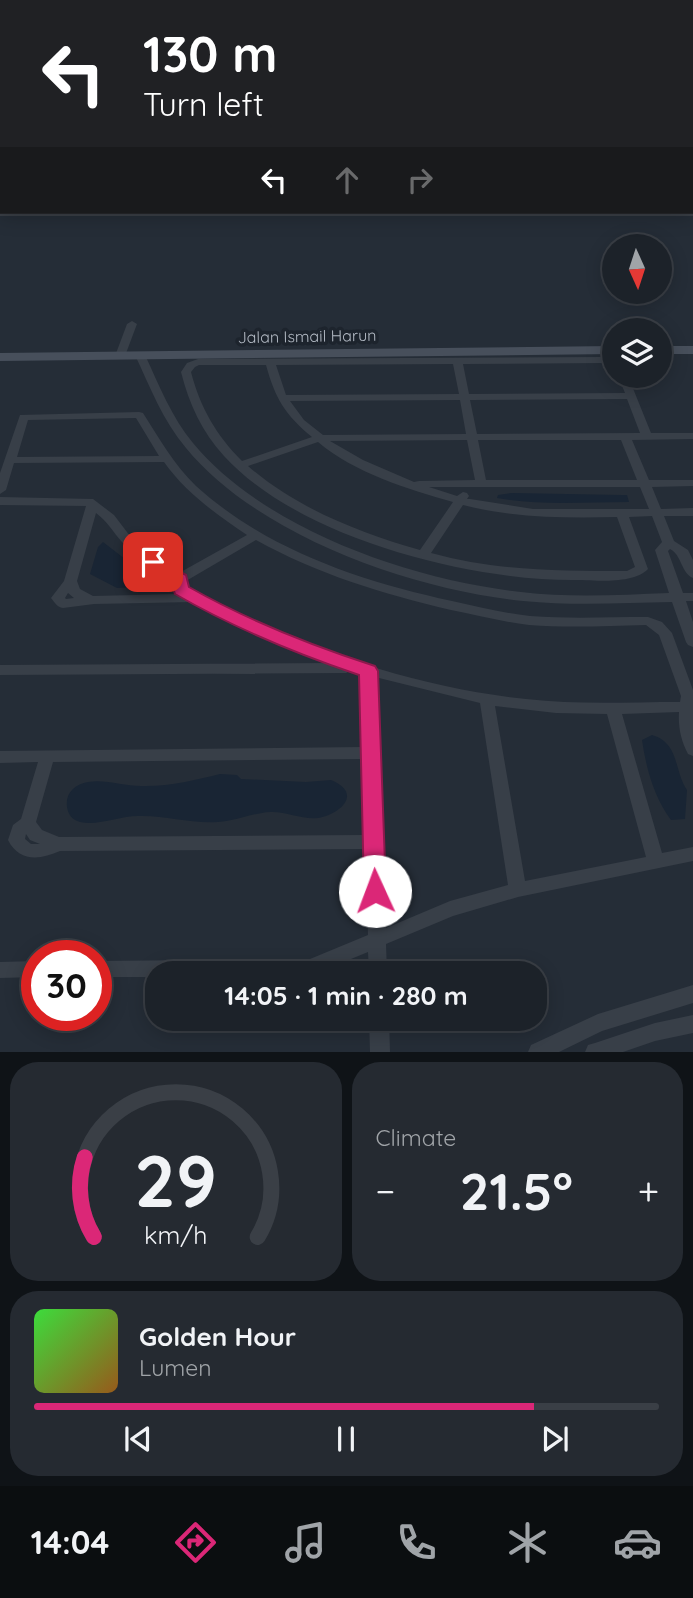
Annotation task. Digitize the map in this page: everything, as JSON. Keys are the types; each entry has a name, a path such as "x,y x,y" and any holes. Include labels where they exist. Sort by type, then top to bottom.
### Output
{"street":[{"path":"120,356 132,324"},
{"path":"672,350 693,350"},
{"name":"Jalan Ismail Harun","path":"0,357 602,351"},
{"path":"140,355 170,418 189,446 217,477 248,500 302,532 408,572 481,590 522,597 686,598"},
{"path":"602,360 198,362 191,365 186,372 201,418 224,449 250,475 347,528 424,554 517,573 629,575 642,569 621,512"},
{"path":"458,362 472,437 476,484"},
{"path":"271,363 282,398 319,438 370,469 405,484 459,500 533,513 693,513"},
{"path":"628,388 647,436"},
{"path":"282,398 631,396"},
{"path":"0,490 24,417 139,415 166,458 192,488 256,535 306,560 364,583 430,602 540,621 648,621 657,625 665,633 688,696 686,726 693,750"},
{"path":"625,436 669,543 682,550 693,574"},
{"path":"240,464 319,438 693,436"},
{"path":"10,460 166,458"},
{"path":"405,484 693,483"},
{"path":"424,554 459,500 476,484"},
{"path":"0,501 79,500 92,504 153,562 180,579"},
{"path":"92,504 69,581 58,598 63,604 76,605 93,600 196,598"},
{"path":"180,579 256,535"},
{"path":"669,543 661,551 686,598 693,642"},
{"path":"180,579 181,590 230,617 299,648 363,669 486,700 540,706 687,707"},
{"path":"0,670 363,669"},
{"path":"363,669 371,753 378,961"},
{"path":"486,700 518,890"},
{"path":"613,707 656,861"},
{"path":"0,757 371,753"},
{"path":"47,757 28,823 19,830 16,840 22,849 33,852 58,844 374,842"},
{"path":"112,969 311,967 450,909 518,890 693,854"},
{"path":"0,970 21,969"},
{"path":"538,1052 598,1023 693,994"},
{"path":"594,1052 655,1032 693,1024"},
{"path":"379,1031 380,1052"}],"water":[{"path":"498,495 627,495 629,502 546,503 497,498"},
{"path":"103,542 125,559 126,565 153,578 156,581 153,586 117,588 90,574 98,547"},
{"path":"652,735 661,739 672,751 687,790 685,819 671,820 655,792 642,740"},
{"path":"220,774 237,775 241,779 306,782 331,780 341,785 347,797 341,808 318,818 270,812 218,822 138,816 87,823 75,820 68,810 69,793 83,783 101,781 135,786 161,785"}],"route":[{"path":"153,562 180,579 181,590 230,617 299,648 368,671 375,891"}]}
